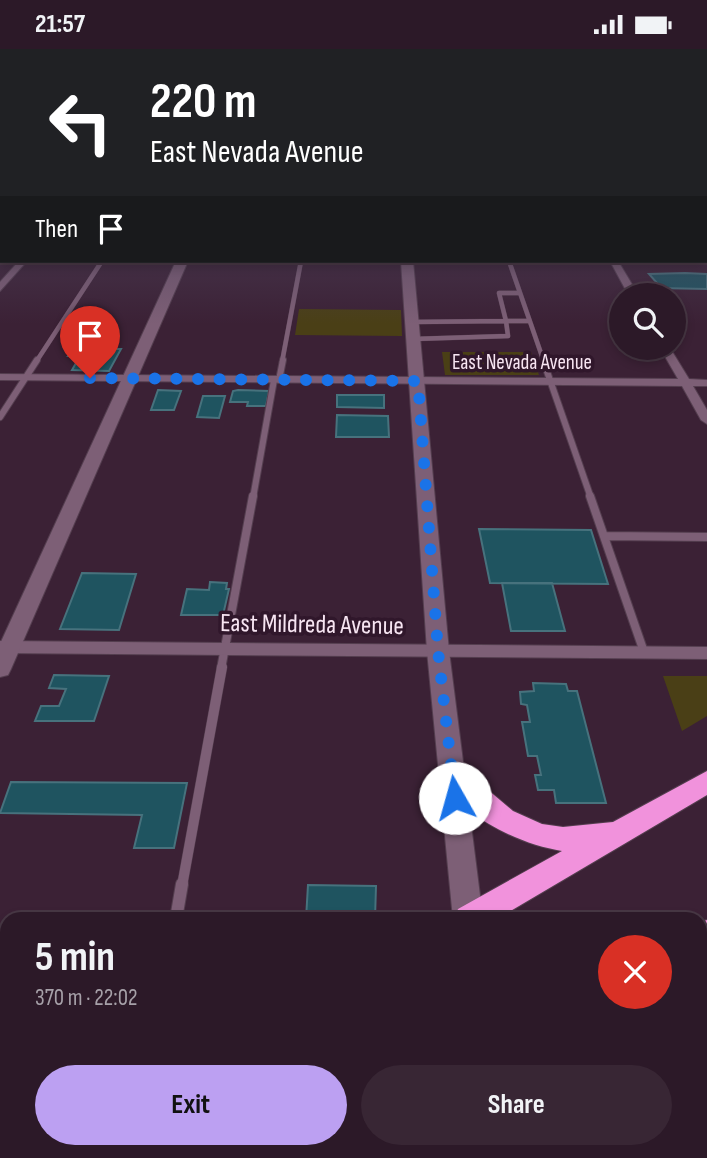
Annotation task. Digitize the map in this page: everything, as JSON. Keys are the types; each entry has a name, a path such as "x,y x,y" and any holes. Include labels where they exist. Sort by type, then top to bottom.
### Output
{"highway":[{"path":"452,774 483,807 519,828 551,837 575,838 601,835 629,827"},
{"path":"481,912 707,782"}],"main road":[{"path":"0,669 5,647 181,263"},
{"path":"407,263 438,651 468,912"}],"street":[{"path":"0,288 21,263"},
{"path":"615,263 627,283"},
{"path":"672,360 707,420"},
{"name":"East Nevada Avenue","path":"0,377 707,383"},
{"name":"East Mildreda Avenue","path":"5,647 707,653"}],"lane":[{"path":"0,417 101,263"},
{"path":"177,912 301,263"},
{"path":"510,263 645,652"},
{"path":"412,330 508,336 499,293 519,292"},
{"path":"412,330 529,321"},
{"path":"604,535 707,537"}],"shaded area":[{"path":"299,309 401,310 402,336 295,335"},
{"path":"442,352 531,352 539,375 445,375"},
{"path":"663,676 707,676 707,716 682,731"}],"building":[{"path":"649,274 707,274 707,289 686,289 686,283 657,283"},
{"path":"72,349 121,349 109,371 72,370 80,356 68,356"},
{"path":"158,390 181,391 174,410 151,410"},
{"path":"233,391 269,391 266,406 230,402"},
{"path":"337,395 384,395 384,408 337,407"},
{"path":"203,396 225,396 219,418 197,417"},
{"path":"337,415 388,416 389,437 336,437"},
{"path":"479,529 591,530 608,584 490,583"},
{"path":"82,573 136,574 119,630 60,629"},
{"path":"210,582 227,583 226,589 229,589 223,615 181,615 187,589 209,590"},
{"path":"502,583 552,583 565,631 511,631"},
{"path":"54,675 109,676 94,721 35,721 41,706 59,706 66,689 49,688"},
{"path":"533,683 566,684 568,691 577,691 606,803 556,803 554,790 538,790 535,775 541,775 537,756 528,756 522,722 530,722 527,705 521,704 520,692 534,691"},
{"path":"11,782 187,783 174,848 134,848 142,815 0,813"},
{"path":"308,885 376,886 375,912 306,912"}],"route":[{"path":"90,378 418,381 438,651 455,798"}]}
